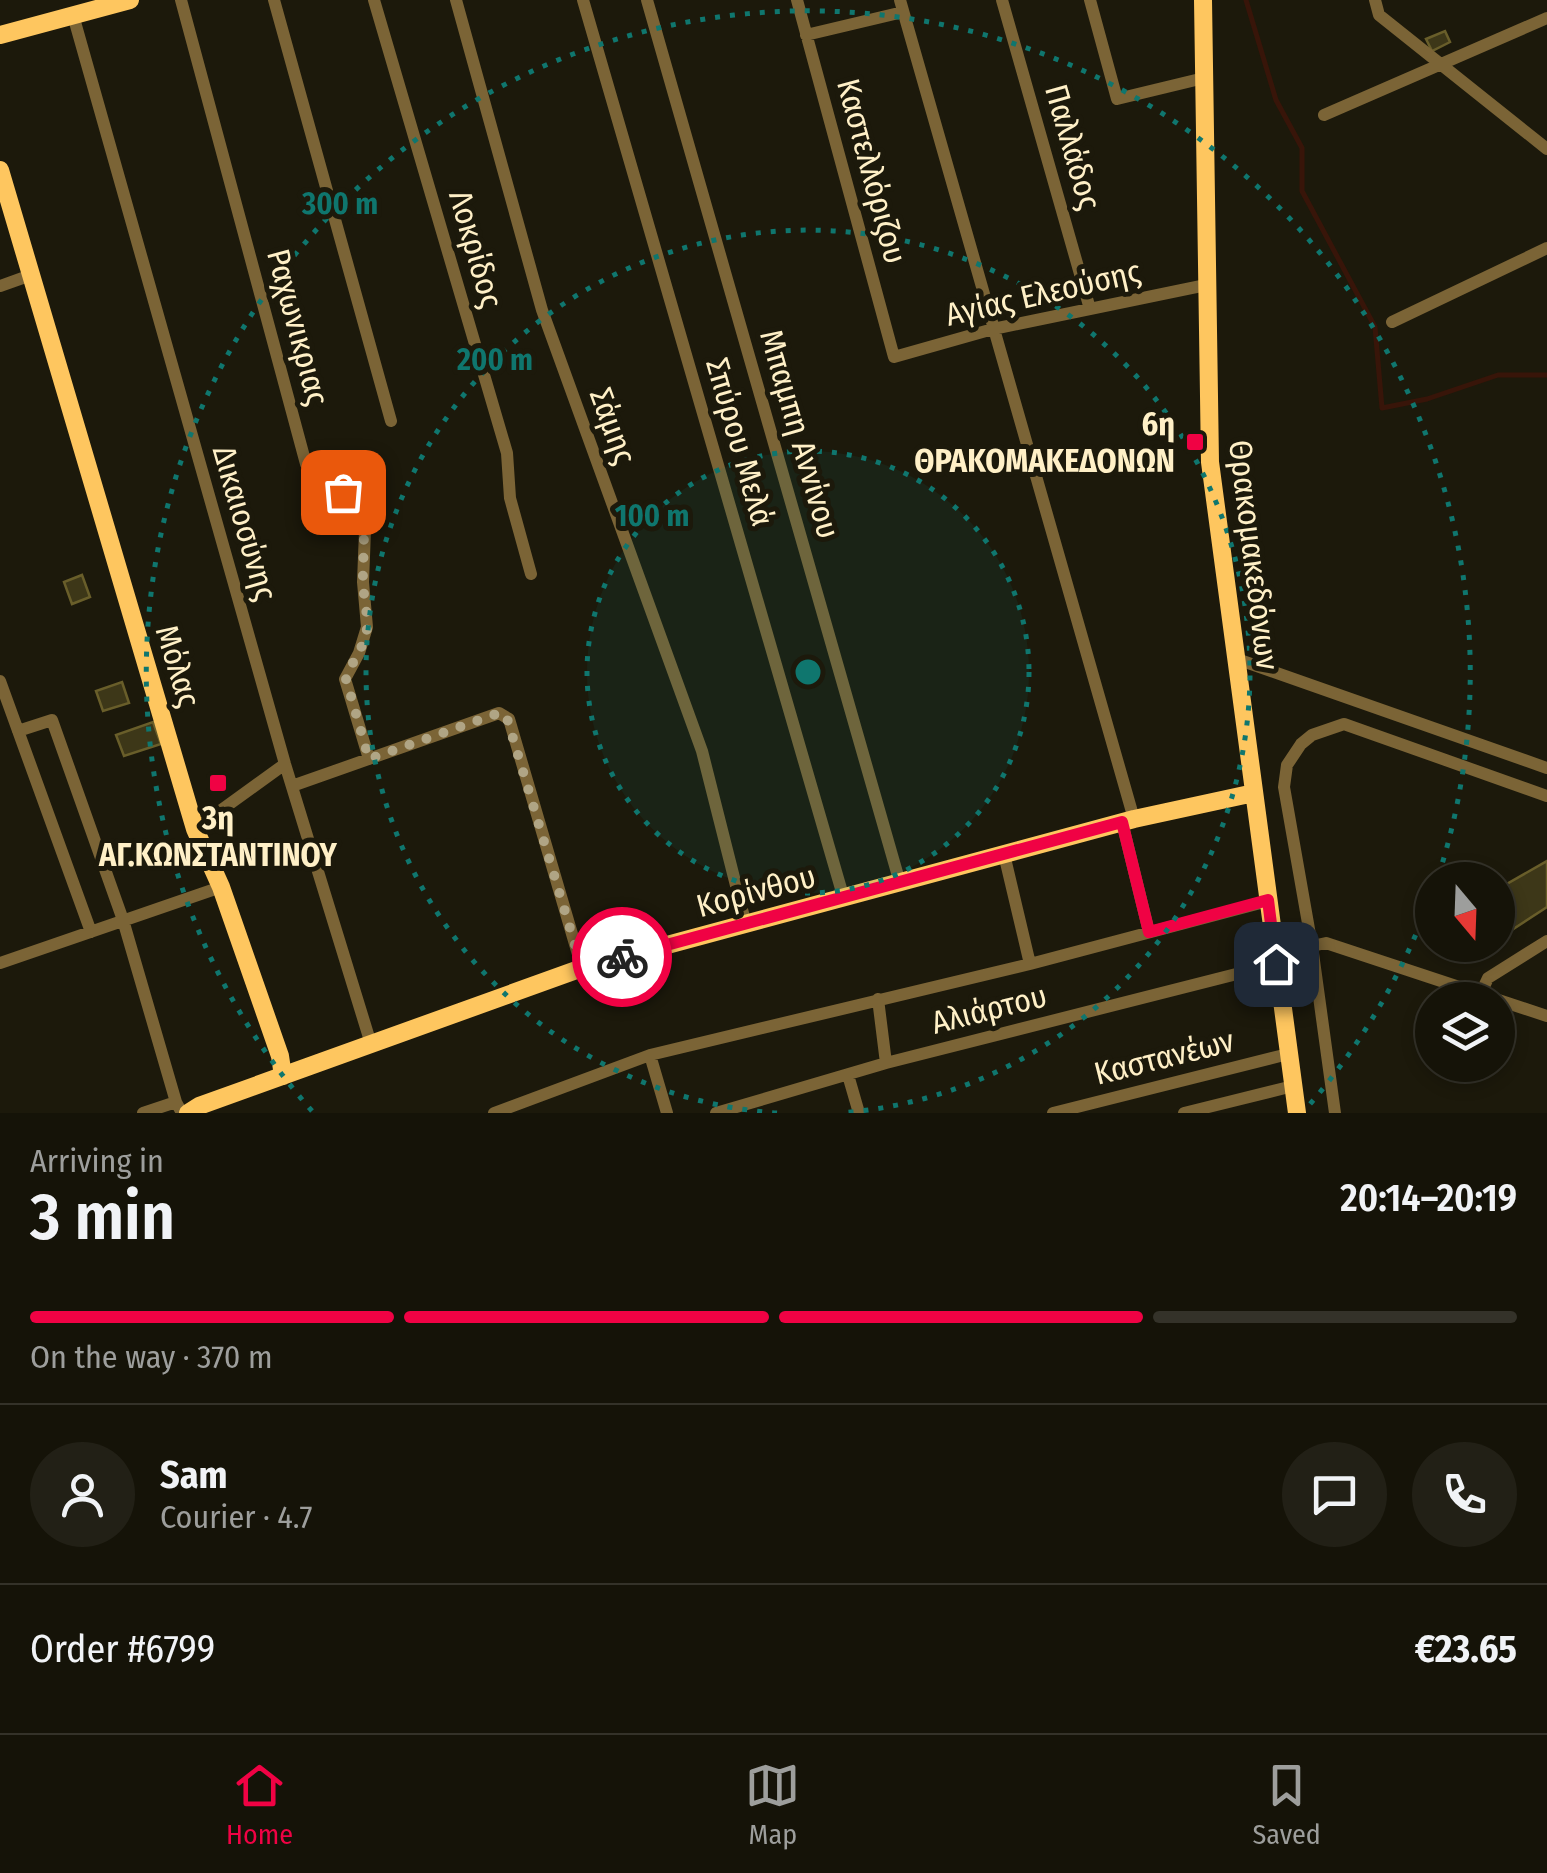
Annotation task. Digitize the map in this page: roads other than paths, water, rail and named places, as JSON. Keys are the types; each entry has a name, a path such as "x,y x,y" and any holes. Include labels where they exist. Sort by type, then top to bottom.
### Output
{"street":[{"path":"0,35 130,0"},
{"name":"Ραχωνικριας","path":"181,0 306,464 316,478 350,498 363,520 367,628 346,679 369,759"},
{"path":"274,0 391,421"},
{"name":"Λοκρίδος","path":"374,0 507,453 510,498 531,574"},
{"name":"Σάμης","path":"456,0 542,310 702,751 746,925"},
{"name":"Σπύρου Μελά","path":"583,0 844,898"},
{"name":"Μπαμπη Αννίνου","path":"647,0 900,883"},
{"name":"Καστελλόριζου","path":"797,0 894,357"},
{"name":"Παλλάδος","path":"1002,0 1090,309"},
{"path":"1090,0 1117,99 1204,78"},
{"name":"Θρακομακεδόνων","path":"1203,0 1210,462 1296,1113"},
{"path":"1375,0 1379,15 1547,149"},
{"path":"806,35 901,6 1128,820 1149,932"},
{"name":"Δικαιοσύνης","path":"73,15 285,764 371,1044"},
{"path":"1324,114 1547,18"},
{"name":"Μόλας","path":"0,170 195,829 222,887 280,1056 283,1076"},
{"path":"1392,322 1547,248"},
{"path":"0,286 31,275"},
{"name":"Αγίας Ελεούσης","path":"894,357 992,329 1206,285"},
{"path":"1237,659 1547,768"},
{"path":"0,681 91,932"},
{"path":"292,786 499,713 506,715 582,968"},
{"path":"18,731 52,720 182,1109"},
{"path":"1335,1113 1312,946 1284,787 1292,754 1312,735 1344,724 1547,796"},
{"path":"195,829 285,764"},
{"name":"Κορίνθου","path":"283,1076 582,968 1128,820 1254,792"},
{"path":"1004,854 1030,964"},
{"path":"0,963 222,887"},
{"path":"494,1113 516,1109 650,1055 1030,964 1268,900"},
{"path":"1486,982 1547,941"},
{"path":"1312,946 1326,943 1444,982"},
{"name":"Αλιάρτου","path":"716,1113 886,1064 1276,964"},
{"path":"878,999 886,1064"},
{"path":"1515,1005 1547,1016"},
{"name":"Καστανέων","path":"1053,1113 1288,1054"},
{"path":"650,1055 667,1113"},
{"path":"848,1075 860,1113"},
{"path":"143,1113 199,1106 283,1076"},
{"path":"1184,1113 1292,1086"}],"waterway":[{"path":"1246,0 1276,100 1302,148 1302,191 1375,327 1382,408 1427,399 1498,375 1547,375"}],"place":[{"name":"6η ΘΡΑΚΟΜΑΚΕΔΟΝΩΝ","path":"1195,442"},
{"name":"3η ΑΓ.ΚΩΝΣΤΑΝΤΙΝΟΥ","path":"218,783"}]}
